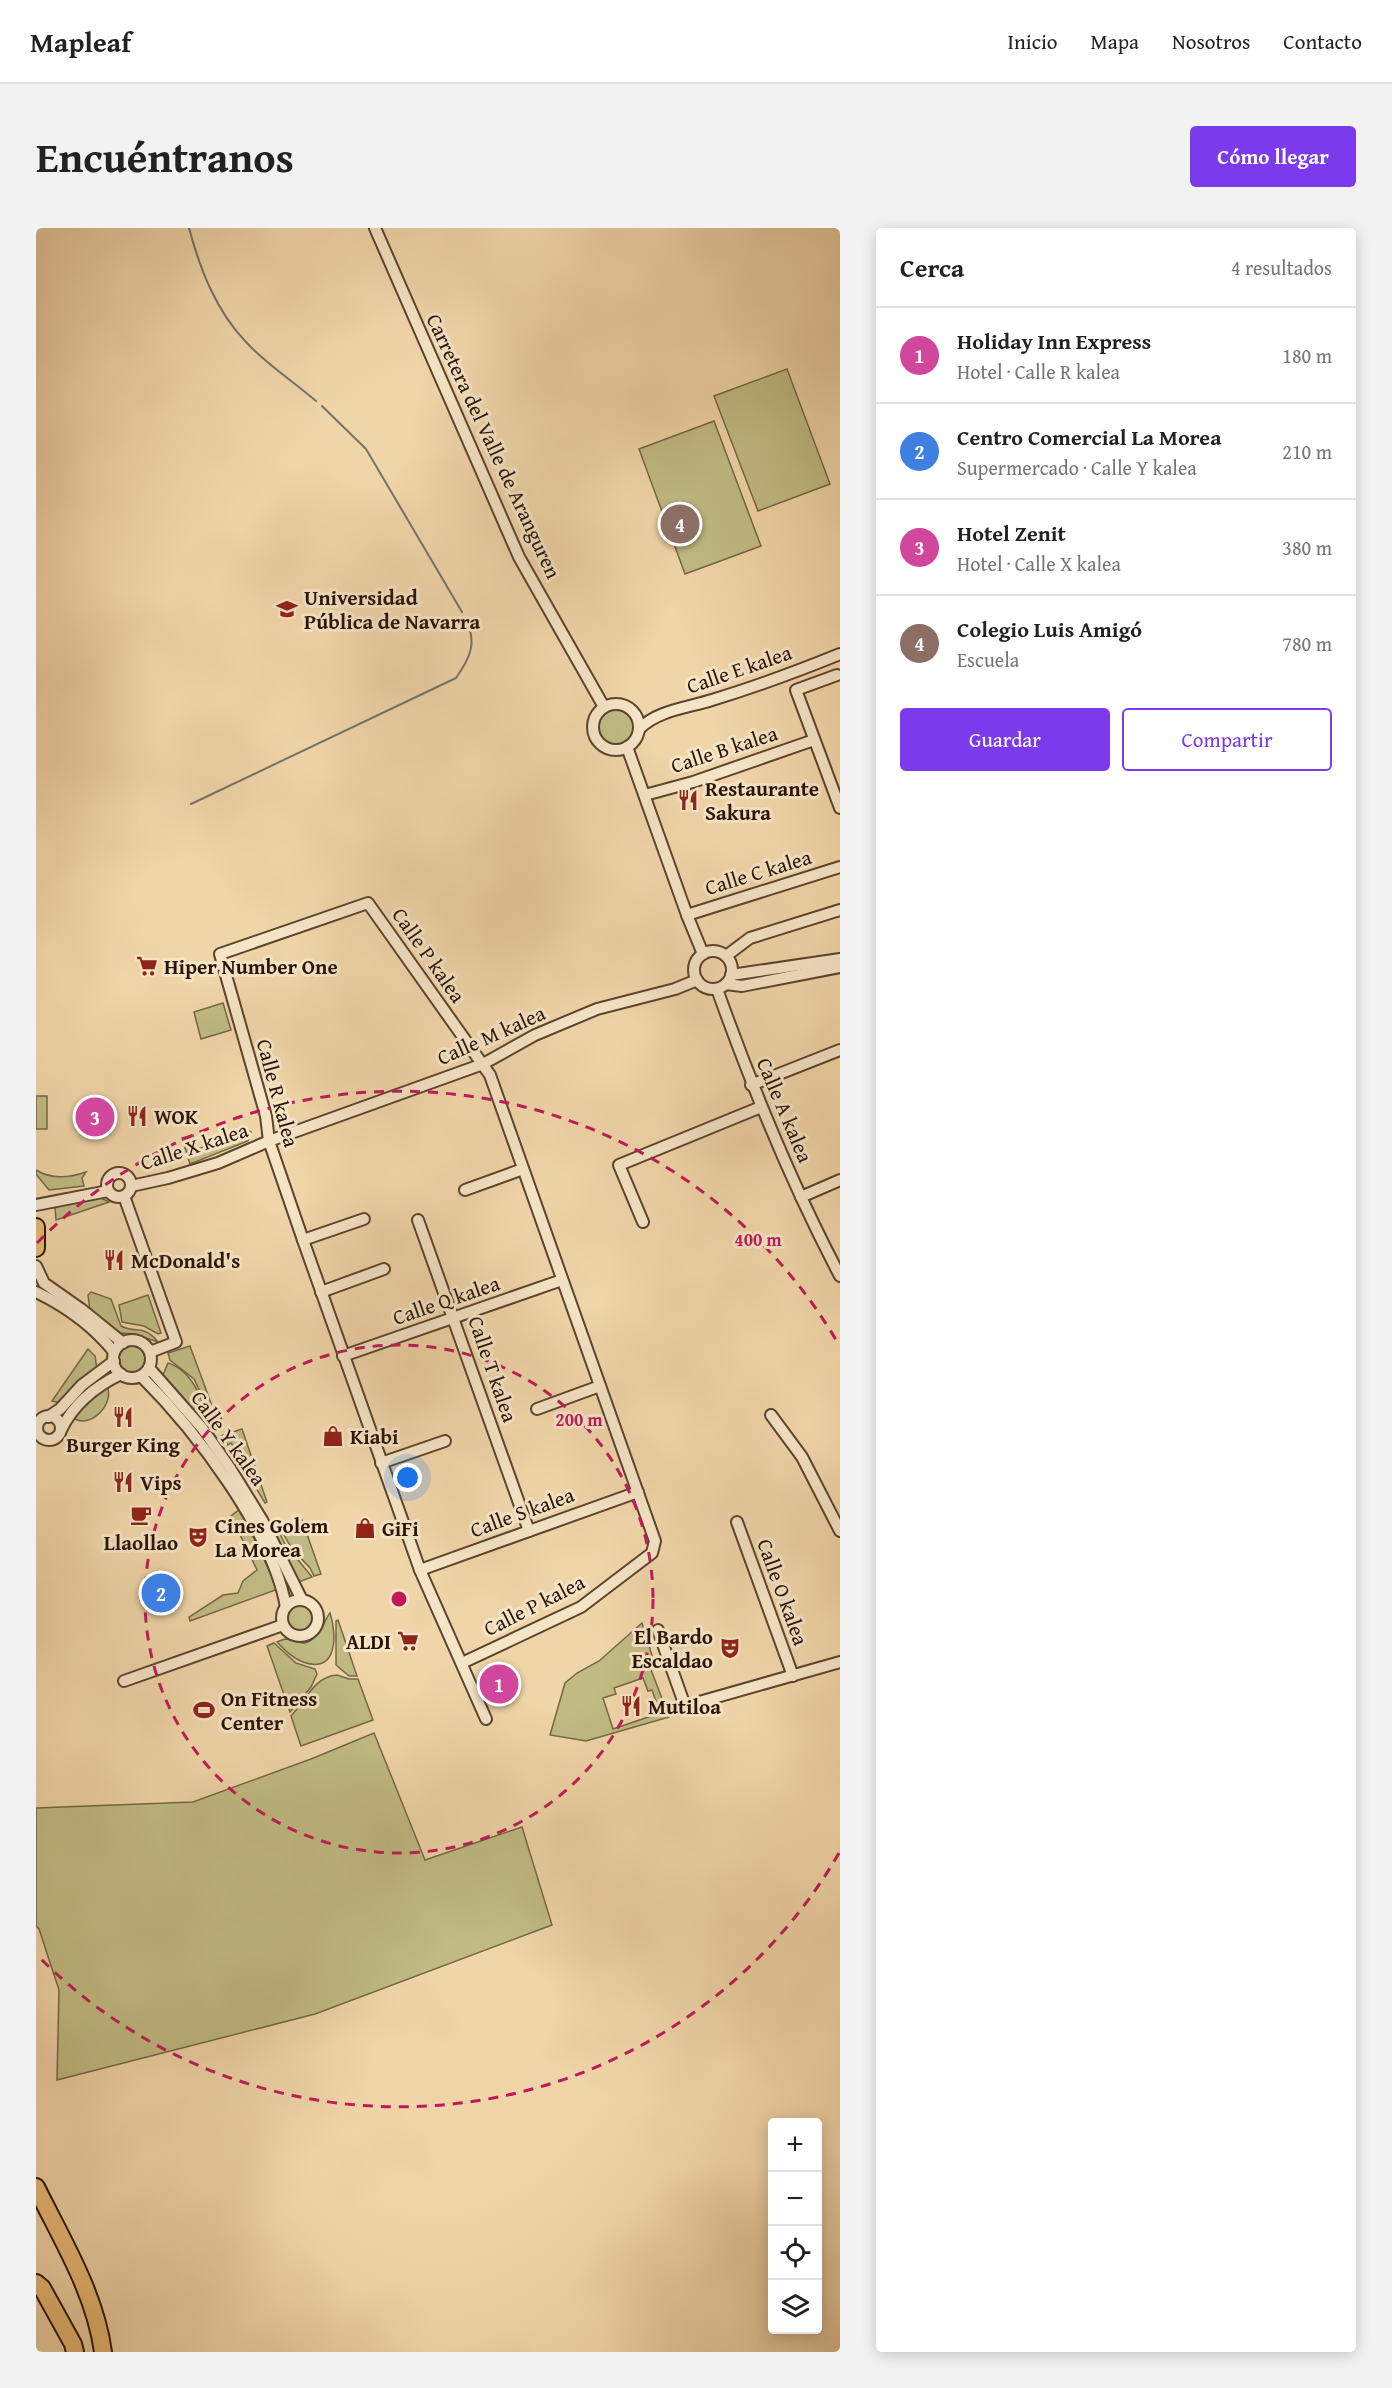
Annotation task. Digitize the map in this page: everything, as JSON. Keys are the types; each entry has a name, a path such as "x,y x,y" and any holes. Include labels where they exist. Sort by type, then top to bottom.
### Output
{"highway":[{"path":"36,1227 36,1248"},
{"path":"36,2187 79,2274 93,2308 103,2352"},
{"path":"36,2283 42,2288 73,2344 75,2352"}],"street":[{"name":"Carretera del Valle de Aranguren","path":"375,228 519,557 604,707"},
{"name":"Calle E kalea","path":"658,716 713,700 835,656 839,678"},
{"path":"839,678 796,690 840,808"},
{"path":"639,729 634,712 625,705 615,704 604,707 596,715 593,726 594,734 600,744 614,750 627,747 635,740 639,729 648,720 658,716"},
{"path":"634,712 658,716"},
{"name":"Calle B kalea","path":"645,795 693,782 814,740"},
{"path":"627,747 687,915 704,954"},
{"name":"Calle C kalea","path":"687,915 840,867"},
{"name":"Calle P kalea","path":"220,954 368,903 490,1075 655,1541 652,1554 581,1607 462,1663"},
{"path":"726,956 750,938 840,910"},
{"path":"725,982 732,968 726,956 711,951 699,958 694,969 697,980 705,988 725,982 839,966"},
{"name":"Calle R kalea","path":"220,954 266,1116 269,1142 343,1356 420,1570 486,1719"},
{"name":"Calle M kalea","path":"269,1142 483,1064 535,1035 597,1010 675,989 697,980"},
{"name":"Calle A kalea","path":"725,982 752,1085 807,1213 840,1276"},
{"path":"752,1085 840,1050"},
{"path":"643,1222 619,1165 761,1107"},
{"name":"Calle X kalea","path":"131,1185 168,1178 218,1163 269,1142"},
{"path":"465,1190 523,1169"},
{"path":"118,1173 126,1175 131,1185 129,1192 124,1196 116,1197 108,1191 107,1181 111,1175 118,1173"},
{"path":"801,1197 840,1180"},
{"path":"36,1205 108,1191"},
{"path":"124,1196 176,1342 150,1352"},
{"path":"303,1240 364,1219"},
{"name":"Calle T kalea","path":"418,1220 529,1531"},
{"path":"36,1266 44,1283 123,1343"},
{"path":"321,1292 384,1269"},
{"name":"Calle Q kalea","path":"343,1356 562,1280"},
{"path":"36,1292 65,1308 105,1341 114,1357 121,1374 130,1378 145,1372 151,1363 150,1352 141,1343 129,1341 123,1343 114,1357 82,1385 60,1409 40,1420 37,1431 47,1440"},
{"name":"Calle Y kalea","path":"145,1372 202,1428 230,1468 262,1520 302,1600"},
{"name":"Calle Y kalea","path":"145,1372 192,1432 241,1505 269,1558 283,1590 286,1607"},
{"path":"36,1448 47,1440 55,1439 68,1416 88,1395 121,1374"},
{"path":"537,1408 600,1386"},
{"path":"771,1415 802,1457 840,1532"},
{"path":"48,1417 58,1420 61,1430"},
{"path":"381,1463 445,1441"},
{"name":"Calle S kalea","path":"420,1570 638,1492"},
{"name":"Calle O kalea","path":"737,1522 793,1676"},
{"path":"302,1600 316,1611 317,1624 312,1631 301,1636 294,1635 283,1625 282,1618 286,1607 291,1602 302,1600"},
{"path":"124,1680 283,1625"},
{"name":"Calle O kalea","path":"658,1630 684,1706 840,1662"}],"shaded area":[{"path":"787,369 830,484 758,511 714,396"},
{"path":"714,421 761,546 685,574 639,449"},
{"path":"617,709 630,714 635,727 630,740 617,745 604,740 599,727 604,714"},
{"path":"223,1003 231,1030 201,1039 194,1012"},
{"path":"36,1096 47,1096 47,1129 36,1129"},
{"path":"246,1130 251,1132 248,1141 190,1164 182,1138 193,1135 197,1149 231,1139 230,1135"},
{"path":"36,1170 61,1177 86,1172 82,1178 84,1186 49,1190 36,1174"},
{"path":"101,1198 109,1202 56,1220 55,1208 61,1205"},
{"path":"91,1292 111,1299 121,1326 144,1331 158,1342 134,1334 121,1333 90,1311 88,1295"},
{"path":"148,1295 161,1333 158,1334 144,1326 122,1322 119,1305"},
{"path":"132,1346 141,1350 145,1359 141,1368 132,1372 123,1368 119,1359 123,1350"},
{"path":"190,1346 215,1414 210,1413 194,1379 170,1360 168,1353"},
{"path":"88,1349 95,1356 97,1370 60,1403 52,1401"},
{"path":"168,1363 184,1372 190,1379 209,1420 202,1420 162,1377"},
{"path":"107,1386 108,1400 100,1412 88,1420 75,1419 73,1416"},
{"path":"242,1429 267,1502 265,1503 253,1483 257,1480 231,1443 228,1445 221,1436"},
{"path":"240,1509 278,1589 190,1621 189,1617 223,1595 238,1593 243,1581 257,1570 231,1516"},
{"path":"273,1520 285,1544 312,1577 296,1583 270,1525"},
{"path":"302,1520 321,1574 314,1576 310,1568 292,1549 281,1530 281,1526"},
{"path":"300,1605 309,1609 313,1618 309,1627 300,1631 291,1627 287,1618 291,1609"},
{"path":"330,1613 334,1641 329,1658 323,1663 303,1662 289,1654 277,1642 286,1639 302,1643 309,1642 320,1632"},
{"path":"338,1620 357,1676 349,1676 336,1665 336,1621"},
{"path":"642,1623 655,1665 650,1667 669,1717 586,1741 550,1735 565,1683 577,1673 599,1661","holes":["643,1678 648,1691 652,1690 660,1713 613,1729 603,1698 616,1694 614,1688"]},
{"path":"274,1643 296,1663 315,1669 317,1674 311,1687 290,1712 267,1646"},
{"path":"337,1675 358,1679 373,1720 301,1746 291,1716 316,1684 329,1676"},
{"path":"374,1733 425,1860 522,1827 552,1925 315,2014 57,2080 59,1990 39,1929 36,1926 36,1808 193,1802 311,1759"}],"waterway":[{"path":"189,228 210,289 235,330 262,358 316,401"},
{"path":"322,406 366,449 462,612"},
{"path":"191,804 456,678 471,650 471,635 465,619"}],"place":[{"name":"Colegio Luis Amigó","path":"680,524"},
{"name":"Universidad Pública de Navarra","path":"287,609"},
{"name":"Restaurante Sakura","path":"688,800"},
{"name":"Hiper Number One","path":"147,966"},
{"name":"WOK","path":"137,1116"},
{"name":"Hotel Zenit","path":"95,1117"},
{"name":"McDonald's","path":"114,1260"},
{"name":"Burger King","path":"123,1417"},
{"name":"Kiabi","path":"333,1436"},
{"name":"Vips","path":"123,1482"},
{"name":"Llaollao","path":"141,1515"},
{"name":"GiFi","path":"365,1528"},
{"name":"Cines Golem La Morea","path":"198,1537"},
{"name":"Centro Comercial La Morea","path":"161,1593"},
{"name":"ALDI","path":"408,1641"},
{"name":"El Bardo Escaldao","path":"730,1648"},
{"name":"Holiday Inn Express","path":"499,1684"},
{"name":"Mutiloa","path":"631,1706"},
{"name":"On Fitness Center","path":"204,1710"}]}
